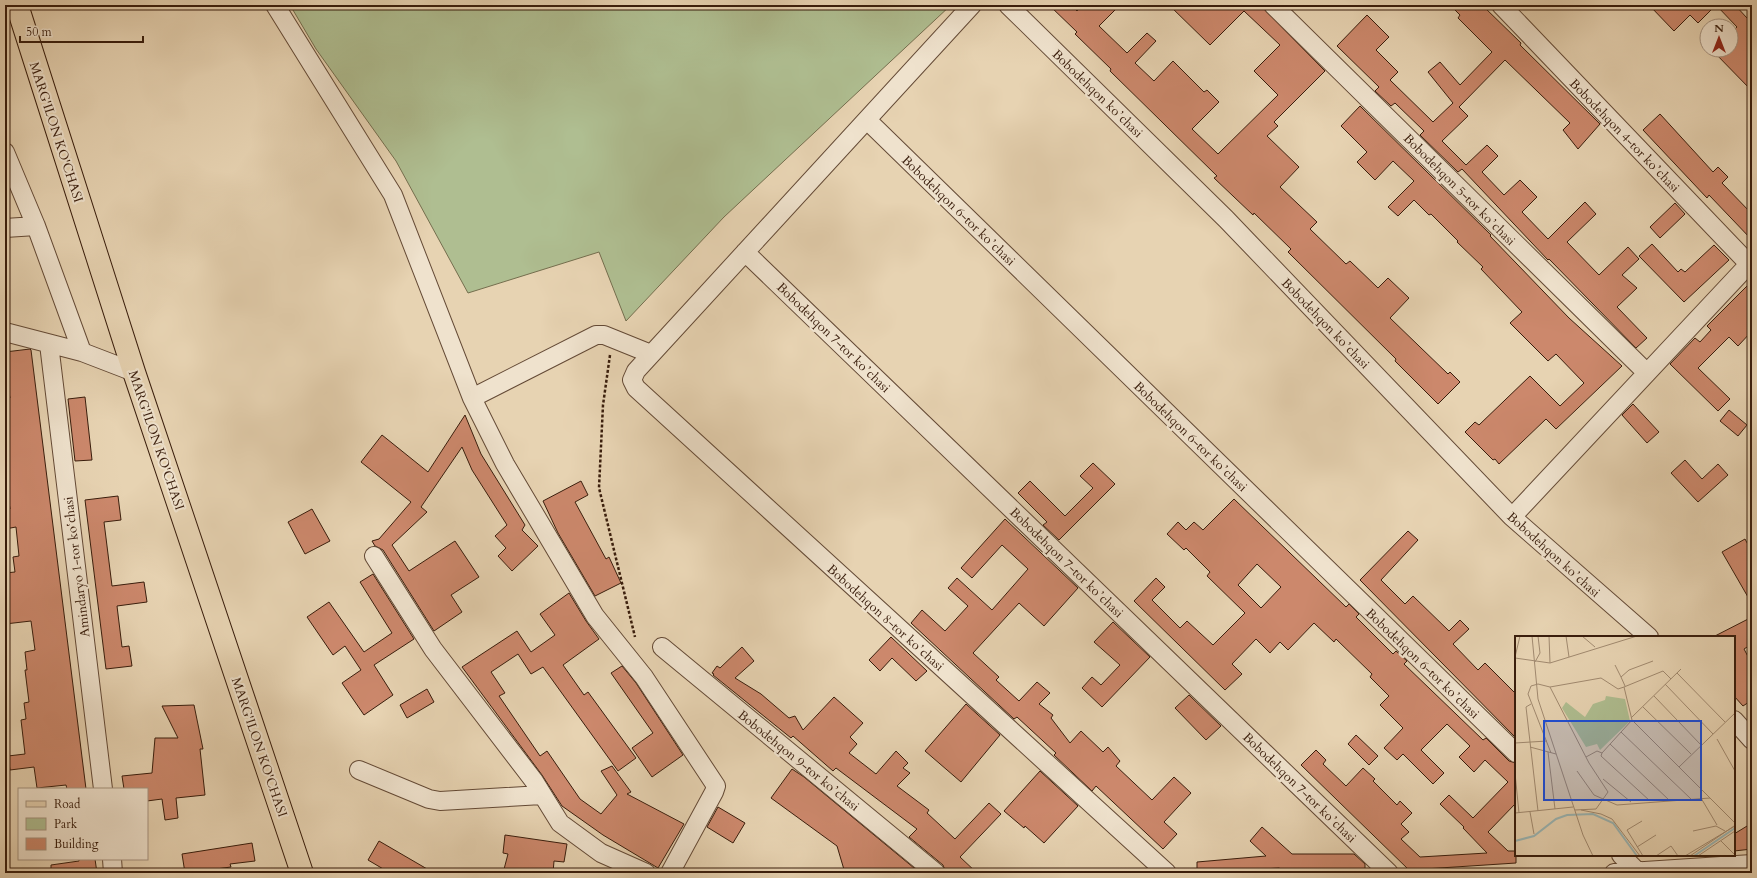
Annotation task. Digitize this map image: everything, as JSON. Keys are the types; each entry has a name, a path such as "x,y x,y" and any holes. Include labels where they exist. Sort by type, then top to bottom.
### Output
{"main road":[{"name":"MARG'ILON KO'CHASI","path":"17,5 134,372 302,873"}],"street":[{"path":"275,5 393,195 472,398 505,464 595,616 644,677 716,786 670,873"},
{"path":"472,398 596,335 604,335 651,354 972,5"},
{"name":"Bobodehqon koʼchasi","path":"1008,5 1226,219 1512,517 1648,636"},
{"name":"Bobodehqon 5-tor koʼchasi","path":"1272,5 1647,373"},
{"name":"Bobodehqon 4-tor koʼchasi","path":"1502,5 1750,263"},
{"name":"Bobodehqon 6-tor koʼchasi","path":"866,120 1515,752"},
{"path":"5,152 36,226 82,352"},
{"path":"5,228 36,226"},
{"name":"Bobodehqon 7-tor koʼchasi","path":"745,252 1389,873"},
{"path":"1512,517 1750,263"},
{"path":"5,332 82,352 134,372"},
{"name":"Amindaryo 1-tor koʻchasi","path":"49,344 103,788"},
{"name":"Bobodehqon 8-tor koʼchasi","path":"651,354 636,371 632,380 636,388 1167,873"},
{"path":"374,556 433,650 534,781 560,823 601,853 646,873"},
{"name":"Bobodehqon 9-tor koʼchasi","path":"662,647 936,873"},
{"path":"1735,721 1752,740"},
{"path":"359,770 429,800 440,801 542,795"},
{"path":"1621,856 1638,872"},
{"path":"112,860 113,873"},
{"path":"1614,873 1752,864"}],"path":[{"path":"613,339 603,405 599,488 635,638"}],"green space":[{"path":"290,5 951,5 724,217 626,321 599,252 468,293 396,161 316,49"}],"building":[{"path":"1049,5 1071,5 1077,11 1082,5 1120,5 1099,26 1127,53 1147,33 1156,41 1135,63 1154,81 1173,61 1204,92 1207,90 1219,102 1192,129 1218,154 1278,95 1254,71 1280,45 1244,11 1210,45 1169,5 1260,5 1325,71 1274,122 1278,126 1267,136 1299,167 1280,187 1317,222 1310,229 1346,264 1350,261 1378,288 1388,278 1409,298 1390,318 1448,374 1450,372 1460,382 1438,404 1395,361 1396,359 1288,252 1291,249 1254,213 1253,215 1214,178 1217,176 1110,71 1111,69 1075,34 1077,32"},
{"path":"1450,5 1482,5 1600,124 1578,149 1563,130 1570,123 1505,60 1459,107 1468,116 1442,141 1466,165 1487,145 1498,156 1482,172 1504,195 1520,180 1537,197 1522,212 1548,239 1585,202 1596,214 1567,242 1599,275 1628,247 1639,259 1622,275 1637,288 1617,307 1647,338 1636,348 1549,259 1548,260 1462,169 1458,172 1420,135 1424,131 1395,103 1391,106 1375,91 1379,87 1337,46 1367,15 1389,37 1376,50 1398,72 1390,80 1433,122 1453,103 1428,72 1440,62 1460,85 1492,52 1458,18 1460,15"},
{"path":"1649,5 1716,5 1703,18 1699,18 1698,23 1690,15 1674,31"},
{"path":"1716,5 1735,5 1747,18 1752,13 1752,91 1720,58 1739,58 1739,18 1728,18"},
{"path":"1360,106 1491,235 1490,236 1569,318 1622,366 1556,429 1546,419 1499,464 1465,432 1475,422 1479,425 1530,376 1560,406 1584,383 1556,354 1548,361 1510,323 1522,312 1481,269 1483,267 1431,214 1429,215 1414,200 1398,216 1388,207 1414,181 1393,161 1375,180 1357,162 1367,152 1341,126"},
{"path":"1660,114 1713,172 1718,167 1728,177 1722,183 1752,214 1752,240 1709,195 1707,198 1643,130"},
{"path":"1675,203 1685,214 1660,238 1650,227"},
{"path":"1652,244 1678,272 1681,269 1685,272 1714,245 1729,260 1684,302 1639,256"},
{"path":"1752,281 1752,331 1738,346 1729,337 1698,368 1730,399 1718,411 1670,364 1695,338 1700,342 1711,330 1707,326"},
{"path":"31,350 86,788 67,788 66,785 37,788 34,767 10,770 8,756 25,754 21,720 26,719 24,703 29,702 25,670 27,670 25,652 35,650 31,621 5,624 5,573 15,572 13,557 19,556 16,527 5,529 5,510 10,509 5,474 5,461 9,460 5,425 5,398 10,398 5,370 5,352"},
{"path":"85,397 92,460 75,461 68,399"},
{"path":"1633,404 1659,432 1647,443 1622,415"},
{"path":"1729,410 1747,425 1738,436 1720,421"},
{"path":"465,415 481,454 525,525 522,530 538,546 512,571 498,556 506,548 495,536 507,525 472,470 462,447 421,507 427,512 392,545 409,571 455,541 479,577 451,595 462,612 434,631 383,550 375,546 372,541 379,539 411,502 361,462 382,435 428,472"},
{"path":"1685,460 1702,479 1718,464 1728,475 1698,502 1671,473"},
{"path":"1093,463 1115,484 1059,540 1043,525 1047,522 1018,493 1030,481 1065,516 1093,488 1080,476"},
{"path":"581,481 588,495 575,502 606,559 609,557 621,583 595,596 558,533 543,501"},
{"path":"118,496 121,520 104,522 112,586 144,582 147,602 117,606 122,647 129,646 132,666 106,669 85,500"},
{"path":"1234,499 1346,607 1349,604 1359,614 1356,617 1393,654 1396,651 1407,661 1404,664 1483,740 1486,738 1509,761 1515,763 1515,804 1488,832 1508,851 1515,851 1516,863 1409,870 1301,765 1316,750 1326,760 1323,764 1346,786 1363,768 1375,779 1373,781 1397,805 1400,801 1412,813 1401,824 1409,832 1401,839 1420,857 1487,853 1463,828 1464,827 1440,804 1449,795 1473,818 1508,782 1485,760 1474,772 1459,757 1470,746 1447,724 1421,750 1444,773 1433,784 1403,754 1397,760 1384,748 1403,728 1380,705 1389,696 1370,677 1372,674 1336,639 1334,642 1314,623 1288,650 1280,642 1270,653 1256,639 1232,664 1242,674 1225,690 1134,601 1156,578 1165,587 1152,600 1180,628 1187,621 1213,645 1245,613 1207,576 1210,572 1186,548 1184,550 1167,534 1178,522 1186,530 1194,522 1203,530","holes":["1257,564 1281,587 1261,608 1238,585"]},
{"path":"312,509 330,541 305,554 288,522"},
{"path":"1005,519 1078,588 1044,626 1019,603 973,653 999,677 996,680 1019,701 1037,682 1050,693 1039,704 1053,715 1051,718 1070,743 1081,731 1103,752 1108,747 1120,761 1116,766 1152,800 1174,777 1191,793 1164,822 1177,834 1163,849 1096,786 1092,791 1054,755 1056,753 1017,717 1014,719 911,623 922,610 945,631 968,606 948,588 957,578 992,610 1028,569 1002,545 972,578 961,568"},
{"path":"1408,531 1418,540 1381,580 1405,604 1413,596 1449,631 1460,620 1469,629 1453,644 1478,670 1485,663 1515,693 1515,737 1360,580"},
{"path":"1745,539 1752,552 1752,604 1722,552"},
{"path":"373,574 414,639 374,665 393,695 364,715 342,683 361,670 345,646 333,655 307,617 329,602 364,652 392,633 360,582"},
{"path":"569,593 599,639 563,665 584,695 588,692 636,758 618,771 543,667 531,674 518,654 491,672 505,693 499,696 540,756 547,751 580,799 601,814 617,795 601,771 612,766 631,792 627,794 684,824 658,868 603,835 562,806 542,775 462,667 517,631 531,652 555,635 540,614"},
{"path":"1752,617 1752,644 1744,649 1752,664 1752,700 1743,706 1735,697 1735,636 1715,636"},
{"path":"1113,622 1150,657 1102,707 1082,688 1092,677 1101,685 1120,665 1094,642"},
{"path":"891,637 927,671 916,681 892,658 880,671 869,660"},
{"path":"742,647 754,661 735,678 761,694 789,718 795,716 803,730 834,697 863,723 850,737 857,744 849,753 876,774 896,751 908,763 903,768 910,773 897,786 929,810 927,813 955,839 989,803 1001,814 960,857 977,873 946,873 943,865 909,837 917,829 836,768 833,771 793,736 791,738 713,675 714,674 712,673 717,666 720,668"},
{"path":"622,666 636,683 683,755 652,777 632,748 653,733 611,673"},
{"path":"427,689 434,702 407,718 400,705"},
{"path":"1189,695 1221,726 1206,740 1175,708"},
{"path":"966,704 1000,735 961,782 925,751"},
{"path":"194,705 203,749 200,749 205,795 176,798 178,818 165,820 162,799 148,801 148,788 124,788 122,776 152,773 155,738 178,738 162,706"},
{"path":"1356,735 1378,756 1369,765 1348,744"},
{"path":"792,769 804,777 920,873 893,873 889,871 883,873 845,873 837,846 771,798"},
{"path":"1040,771 1078,806 1044,843 1025,826 1024,828 1004,811"},
{"path":"718,807 745,823 733,843 707,827"},
{"path":"1752,823 1752,849 1735,851 1735,833"},
{"path":"1262,827 1292,854 1354,854 1365,864 1365,869 1279,868 1197,873 1197,862 1266,856 1250,841"},
{"path":"505,835 567,844 564,862 554,861 553,873 503,873 508,854 503,853"},
{"path":"379,841 434,873 390,873 368,860"},
{"path":"252,843 255,861 230,864 231,867 185,873 182,854"},
{"path":"95,860 97,873 51,873 51,865"}]}
